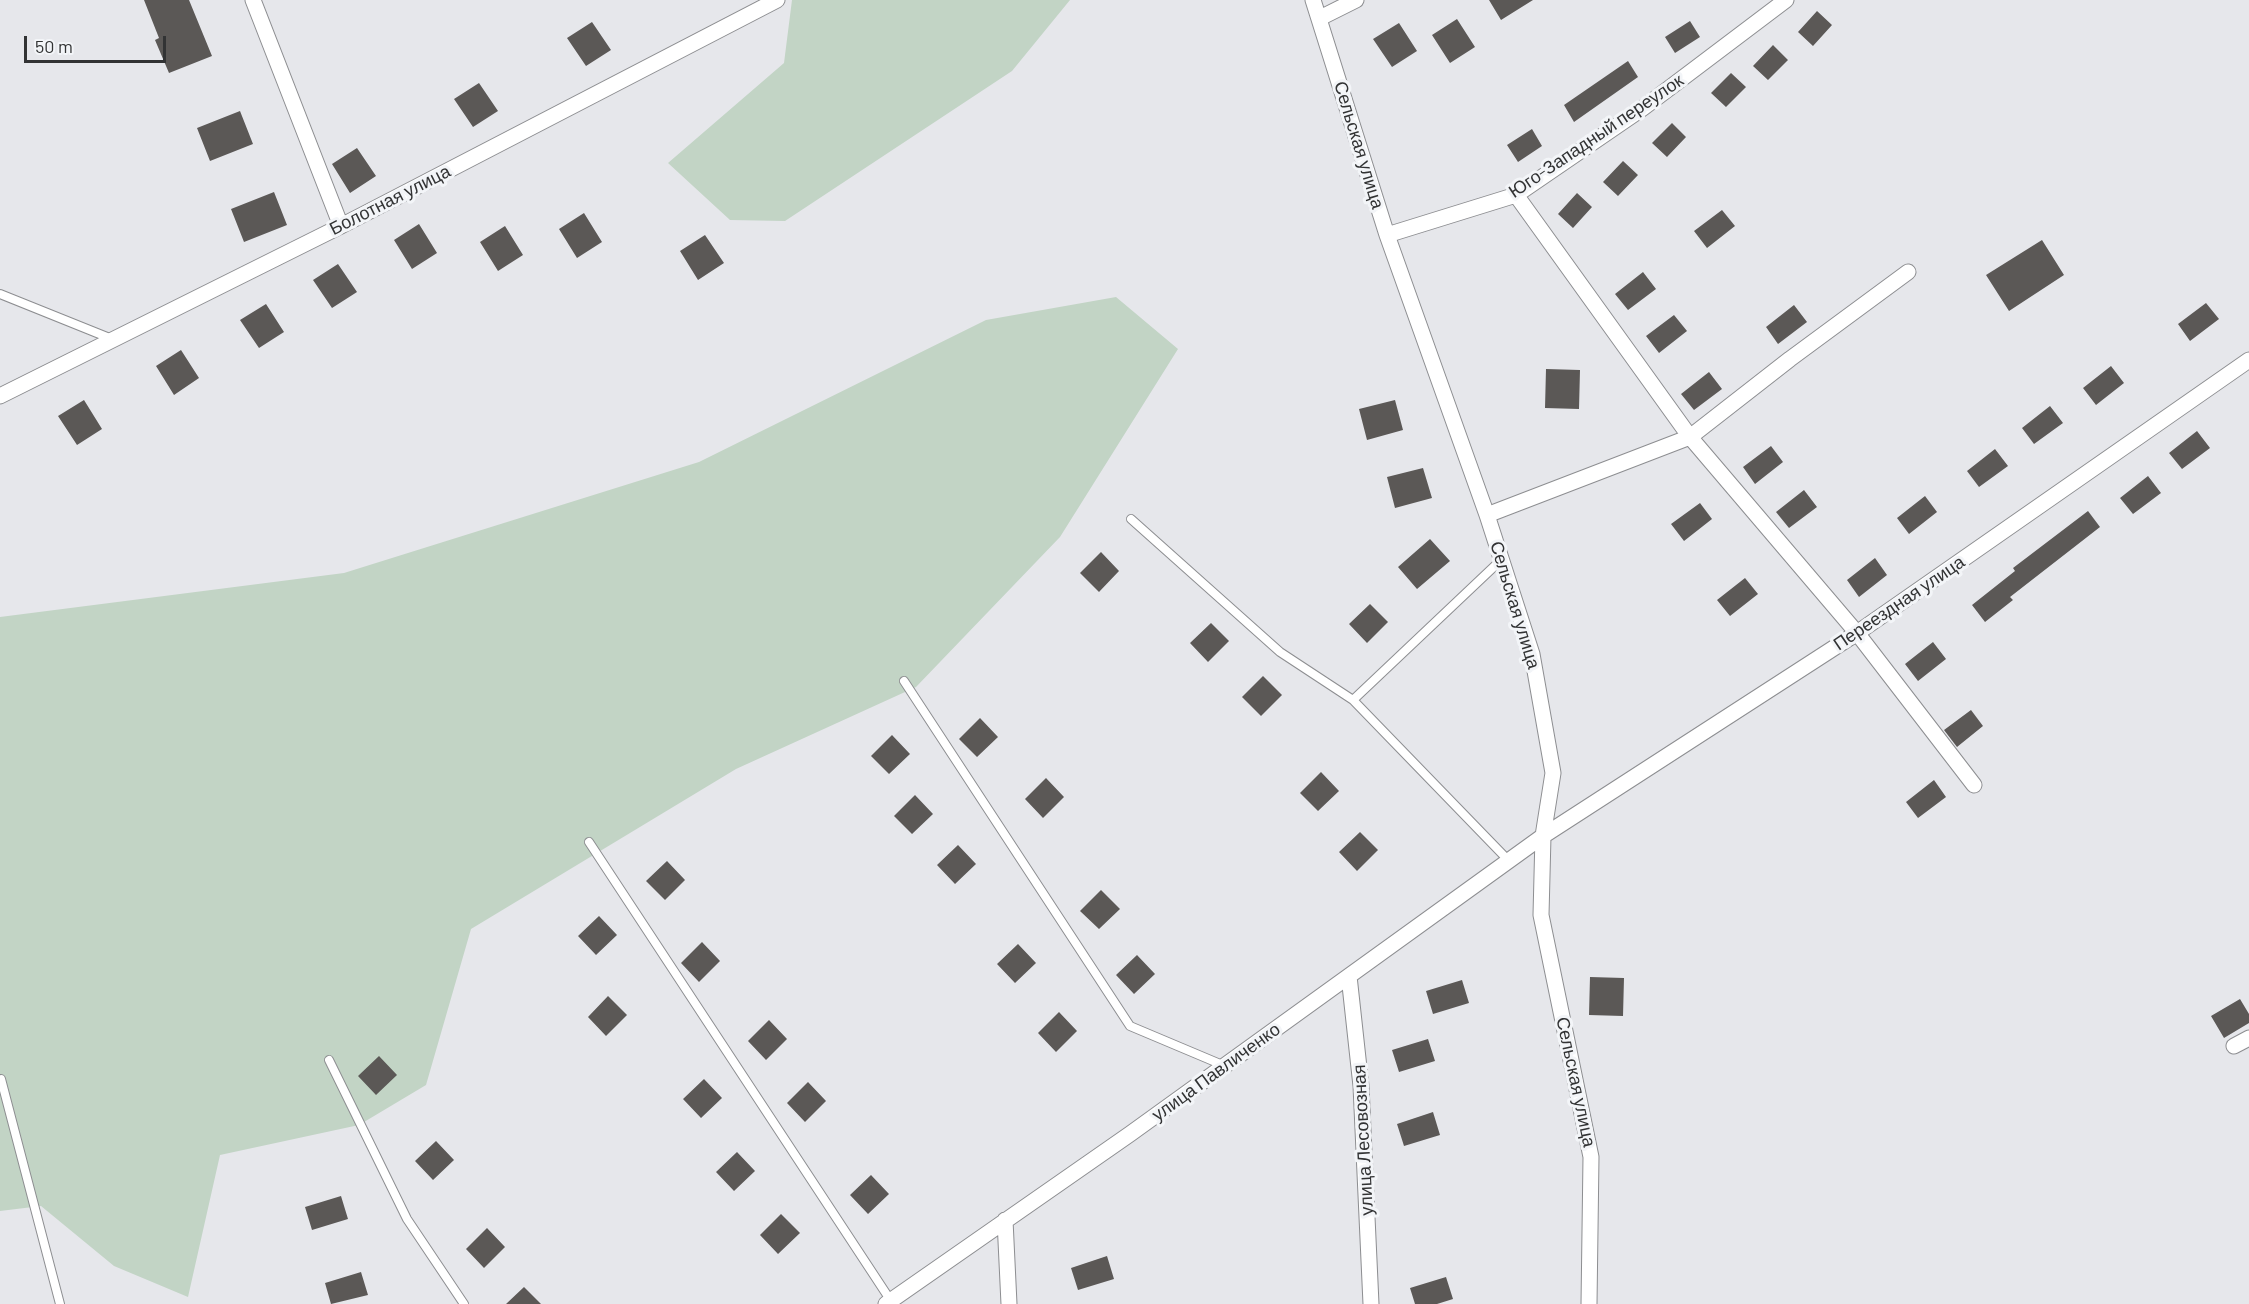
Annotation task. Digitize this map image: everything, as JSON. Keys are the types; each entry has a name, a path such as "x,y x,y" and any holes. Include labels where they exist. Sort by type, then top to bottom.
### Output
{"street":[{"path":"253,0 341,226"},
{"name":"Болотная улица","path":"0,396 341,226 777,0"},
{"name":"Сельская улица","path":"1313,0 1387,236 1487,515 1532,654 1553,773 1543,836 1540,915 1591,1157 1589,1304"},
{"path":"1320,18 1356,0"},
{"name":"Юго-Западный переулок","path":"1387,236 1516,195 1643,108 1786,0"},
{"path":"1516,195 1690,437 1857,633 1974,785"},
{"path":"1487,515 1690,437 1790,359 1908,272"},
{"name":"Переездная улица","path":"1543,836 1857,633 2249,360"},
{"name":"улица Павличенко","path":"888,1303 1225,1066 1543,836"},
{"name":"улица Лесовозная","path":"1348,976 1361,1086 1371,1304"},
{"path":"2234,1046 2249,1038"},
{"path":"1005,1220 1009,1304"}],"lane":[{"path":"0,294 114,339"},
{"path":"1131,519 1280,652 1353,700 1509,861"},
{"path":"1353,700 1501,559"},
{"path":"904,681 1130,1026 1225,1066"},
{"path":"589,842 728,1050 888,1303"},
{"path":"329,1060 406,1219 464,1304"},
{"path":"1,1079 60,1304"}],"green space":[{"path":"792,0 1070,0 1012,71 785,221 730,220 668,163 784,63"},
{"path":"1116,297 1178,349 1060,537 916,687 736,769 471,929 426,1085 359,1125 220,1155 188,1297 114,1266 41,1206 0,1211 0,617 344,573 699,462 986,320"}],"building":[{"path":"144,0 189,0 212,56 169,73 155,40 159,38"},
{"path":"1489,0 1533,0 1501,20"},
{"path":"1817,11 1832,25 1813,46 1798,32"},
{"path":"1457,19 1475,47 1450,63 1432,35"},
{"path":"1690,21 1700,37 1675,53 1665,37"},
{"path":"592,22 611,50 586,66 567,38"},
{"path":"1399,23 1417,51 1392,67 1373,39"},
{"path":"1773,45 1788,60 1768,80 1753,66"},
{"path":"1628,61 1638,77 1574,122 1564,105"},
{"path":"1731,73 1746,87 1726,107 1711,93"},
{"path":"479,83 498,111 473,127 454,99"},
{"path":"240,111 253,144 210,161 197,128"},
{"path":"1672,123 1686,137 1667,157 1652,143"},
{"path":"1532,129 1542,146 1518,162 1507,145"},
{"path":"357,148 376,176 350,193 332,164"},
{"path":"1623,161 1638,175 1618,196 1603,182"},
{"path":"274,192 287,225 244,242 231,209"},
{"path":"1577,193 1592,207 1573,228 1558,214"},
{"path":"1722,210 1735,226 1707,248 1694,231"},
{"path":"584,213 602,242 577,258 559,229"},
{"path":"419,224 437,253 412,269 394,240"},
{"path":"505,226 523,255 498,271 480,242"},
{"path":"705,235 724,263 698,280 680,251"},
{"path":"2042,240 2064,275 2009,311 1986,275"},
{"path":"338,264 357,292 332,308 313,280"},
{"path":"1643,272 1656,289 1628,310 1615,294"},
{"path":"2206,303 2219,319 2190,341 2178,324"},
{"path":"266,304 284,332 259,348 240,320"},
{"path":"1794,305 1807,322 1778,344 1766,327"},
{"path":"1674,315 1687,331 1659,353 1646,336"},
{"path":"181,350 199,378 174,395 156,366"},
{"path":"2111,366 2124,383 2096,405 2083,388"},
{"path":"1546,369 1580,370 1579,409 1545,408"},
{"path":"1709,372 1722,389 1694,410 1681,394"},
{"path":"84,400 102,429 77,445 58,416"},
{"path":"1395,400 1403,430 1367,440 1359,409"},
{"path":"2050,406 2063,423 2034,444 2022,428"},
{"path":"2197,431 2210,448 2182,469 2169,453"},
{"path":"1771,446 1783,462 1755,484 1743,467"},
{"path":"1995,449 2008,466 1979,487 1967,471"},
{"path":"1423,468 1432,498 1395,508 1387,477"},
{"path":"2148,476 2161,493 2133,514 2120,498"},
{"path":"1804,490 1817,507 1789,528 1776,512"},
{"path":"1925,496 1937,512 1909,534 1897,518"},
{"path":"1700,503 1712,519 1684,541 1671,524"},
{"path":"2088,511 2100,527 2010,597 2013,600 1985,622 1972,605 2015,571 2013,568"},
{"path":"1430,539 1450,561 1417,589 1398,567"},
{"path":"1101,552 1119,571 1099,592 1080,573"},
{"path":"1875,558 1887,575 1859,597 1847,580"},
{"path":"1745,578 1758,594 1730,616 1717,600"},
{"path":"1370,604 1388,622 1367,643 1349,624"},
{"path":"1211,623 1229,641 1208,662 1190,643"},
{"path":"1933,642 1946,659 1918,681 1905,664"},
{"path":"1263,676 1282,695 1261,716 1242,697"},
{"path":"1971,710 1983,726 1957,747 1944,730"},
{"path":"980,718 998,737 977,757 959,739"},
{"path":"892,735 910,754 889,774 871,756"},
{"path":"1321,772 1339,791 1318,811 1300,793"},
{"path":"1046,778 1064,797 1043,818 1025,799"},
{"path":"1934,780 1946,797 1918,818 1906,802"},
{"path":"915,795 933,814 912,834 894,816"},
{"path":"1360,832 1378,850 1357,871 1339,852"},
{"path":"958,845 976,864 955,884 937,865"},
{"path":"667,861 685,880 665,900 646,881"},
{"path":"1101,890 1120,909 1099,929 1080,911"},
{"path":"599,916 617,935 596,955 578,936"},
{"path":"702,942 720,961 699,982 681,963"},
{"path":"1018,944 1036,963 1015,983 997,964"},
{"path":"1137,955 1155,974 1134,994 1116,975"},
{"path":"1590,977 1624,978 1623,1016 1589,1015"},
{"path":"1462,980 1469,1003 1433,1014 1426,991"},
{"path":"608,996 627,1015 606,1036 588,1017"},
{"path":"2240,999 2249,1014 2249,1023 2224,1038 2211,1016"},
{"path":"1059,1012 1077,1031 1056,1052 1038,1033"},
{"path":"769,1020 787,1039 766,1060 748,1041"},
{"path":"1428,1039 1435,1061 1399,1072 1392,1050"},
{"path":"379,1056 397,1075 376,1095 358,1076"},
{"path":"704,1079 722,1098 701,1118 683,1099"},
{"path":"808,1082 826,1101 805,1122 787,1103"},
{"path":"1433,1112 1440,1135 1404,1146 1397,1124"},
{"path":"436,1141 454,1160 433,1180 415,1161"},
{"path":"737,1152 755,1171 734,1191 716,1172"},
{"path":"871,1175 889,1194 868,1214 850,1195"},
{"path":"341,1196 348,1219 312,1230 305,1207"},
{"path":"781,1214 800,1233 778,1254 760,1235"},
{"path":"487,1228 505,1247 484,1268 466,1249"},
{"path":"1107,1256 1114,1279 1078,1290 1071,1268"},
{"path":"361,1272 368,1295 331,1304 325,1283"},
{"path":"1446,1277 1453,1299 1437,1304 1415,1304 1410,1288"},
{"path":"524,1287 541,1304 506,1304"}]}
